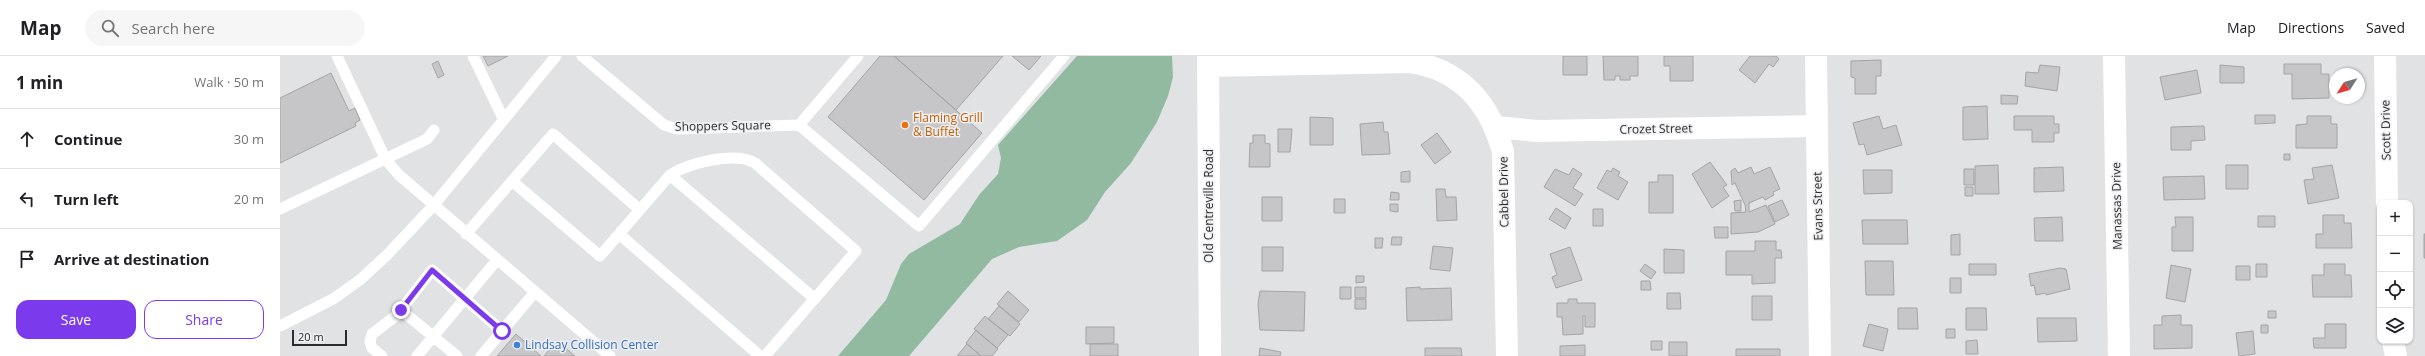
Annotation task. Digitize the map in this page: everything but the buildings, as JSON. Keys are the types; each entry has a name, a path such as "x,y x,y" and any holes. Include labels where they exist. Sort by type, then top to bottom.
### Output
{"street":[{"name":"Evans Street","path":"1816,56 1820,356"},
{"name":"Manassas Drive","path":"2114,56 2119,356"},
{"name":"Scott Drive","path":"2385,56 2387,200"},
{"name":"Cabbel Drive","path":"1208,61 1410,62 1430,60 1475,96 1496,127 1503,152 1507,356"},
{"name":"Old Centreville Road","path":"1208,61 1210,356"},
{"name":"Crozet Street","path":"1496,127 1537,131 1816,126"},
{"path":"2394,344 2396,356"}],"lane":[{"path":"337,56 386,160 433,206 610,356"},
{"path":"473,56 503,118"},
{"path":"280,326 333,299 361,279 433,206 503,118 556,56"},
{"name":"Shoppers Square","path":"582,56 670,128 799,125"},
{"path":"858,56 799,125 919,226 1064,56"},
{"path":"280,209 386,160 427,139 434,130"},
{"path":"466,234 554,134 640,210"},
{"path":"512,181 600,256 670,175 688,164 702,161 747,158 755,163 856,251 765,356"},
{"path":"670,175 815,298"},
{"path":"619,234 760,356"},
{"path":"417,356 497,260"},
{"path":"382,356 372,348 370,342 372,334 390,322 432,270 502,331"},
{"path":"481,356 535,292"},
{"path":"401,310 458,356"}],"green space":[{"path":"1077,56 1172,56 1173,77 1168,96 1157,122 1131,163 1105,192 1087,220 1057,241 1019,247 992,259 909,356 838,356 886,300 901,264 909,254 960,224 979,195 998,174 1001,158 998,145"}],"place":[{"name":"Flaming Grill & Buffet","path":"905,125"},
{"name":"Lindsay Collision Center","path":"517,345"}],"route":[{"path":"401,310 432,270 502,331"}]}
